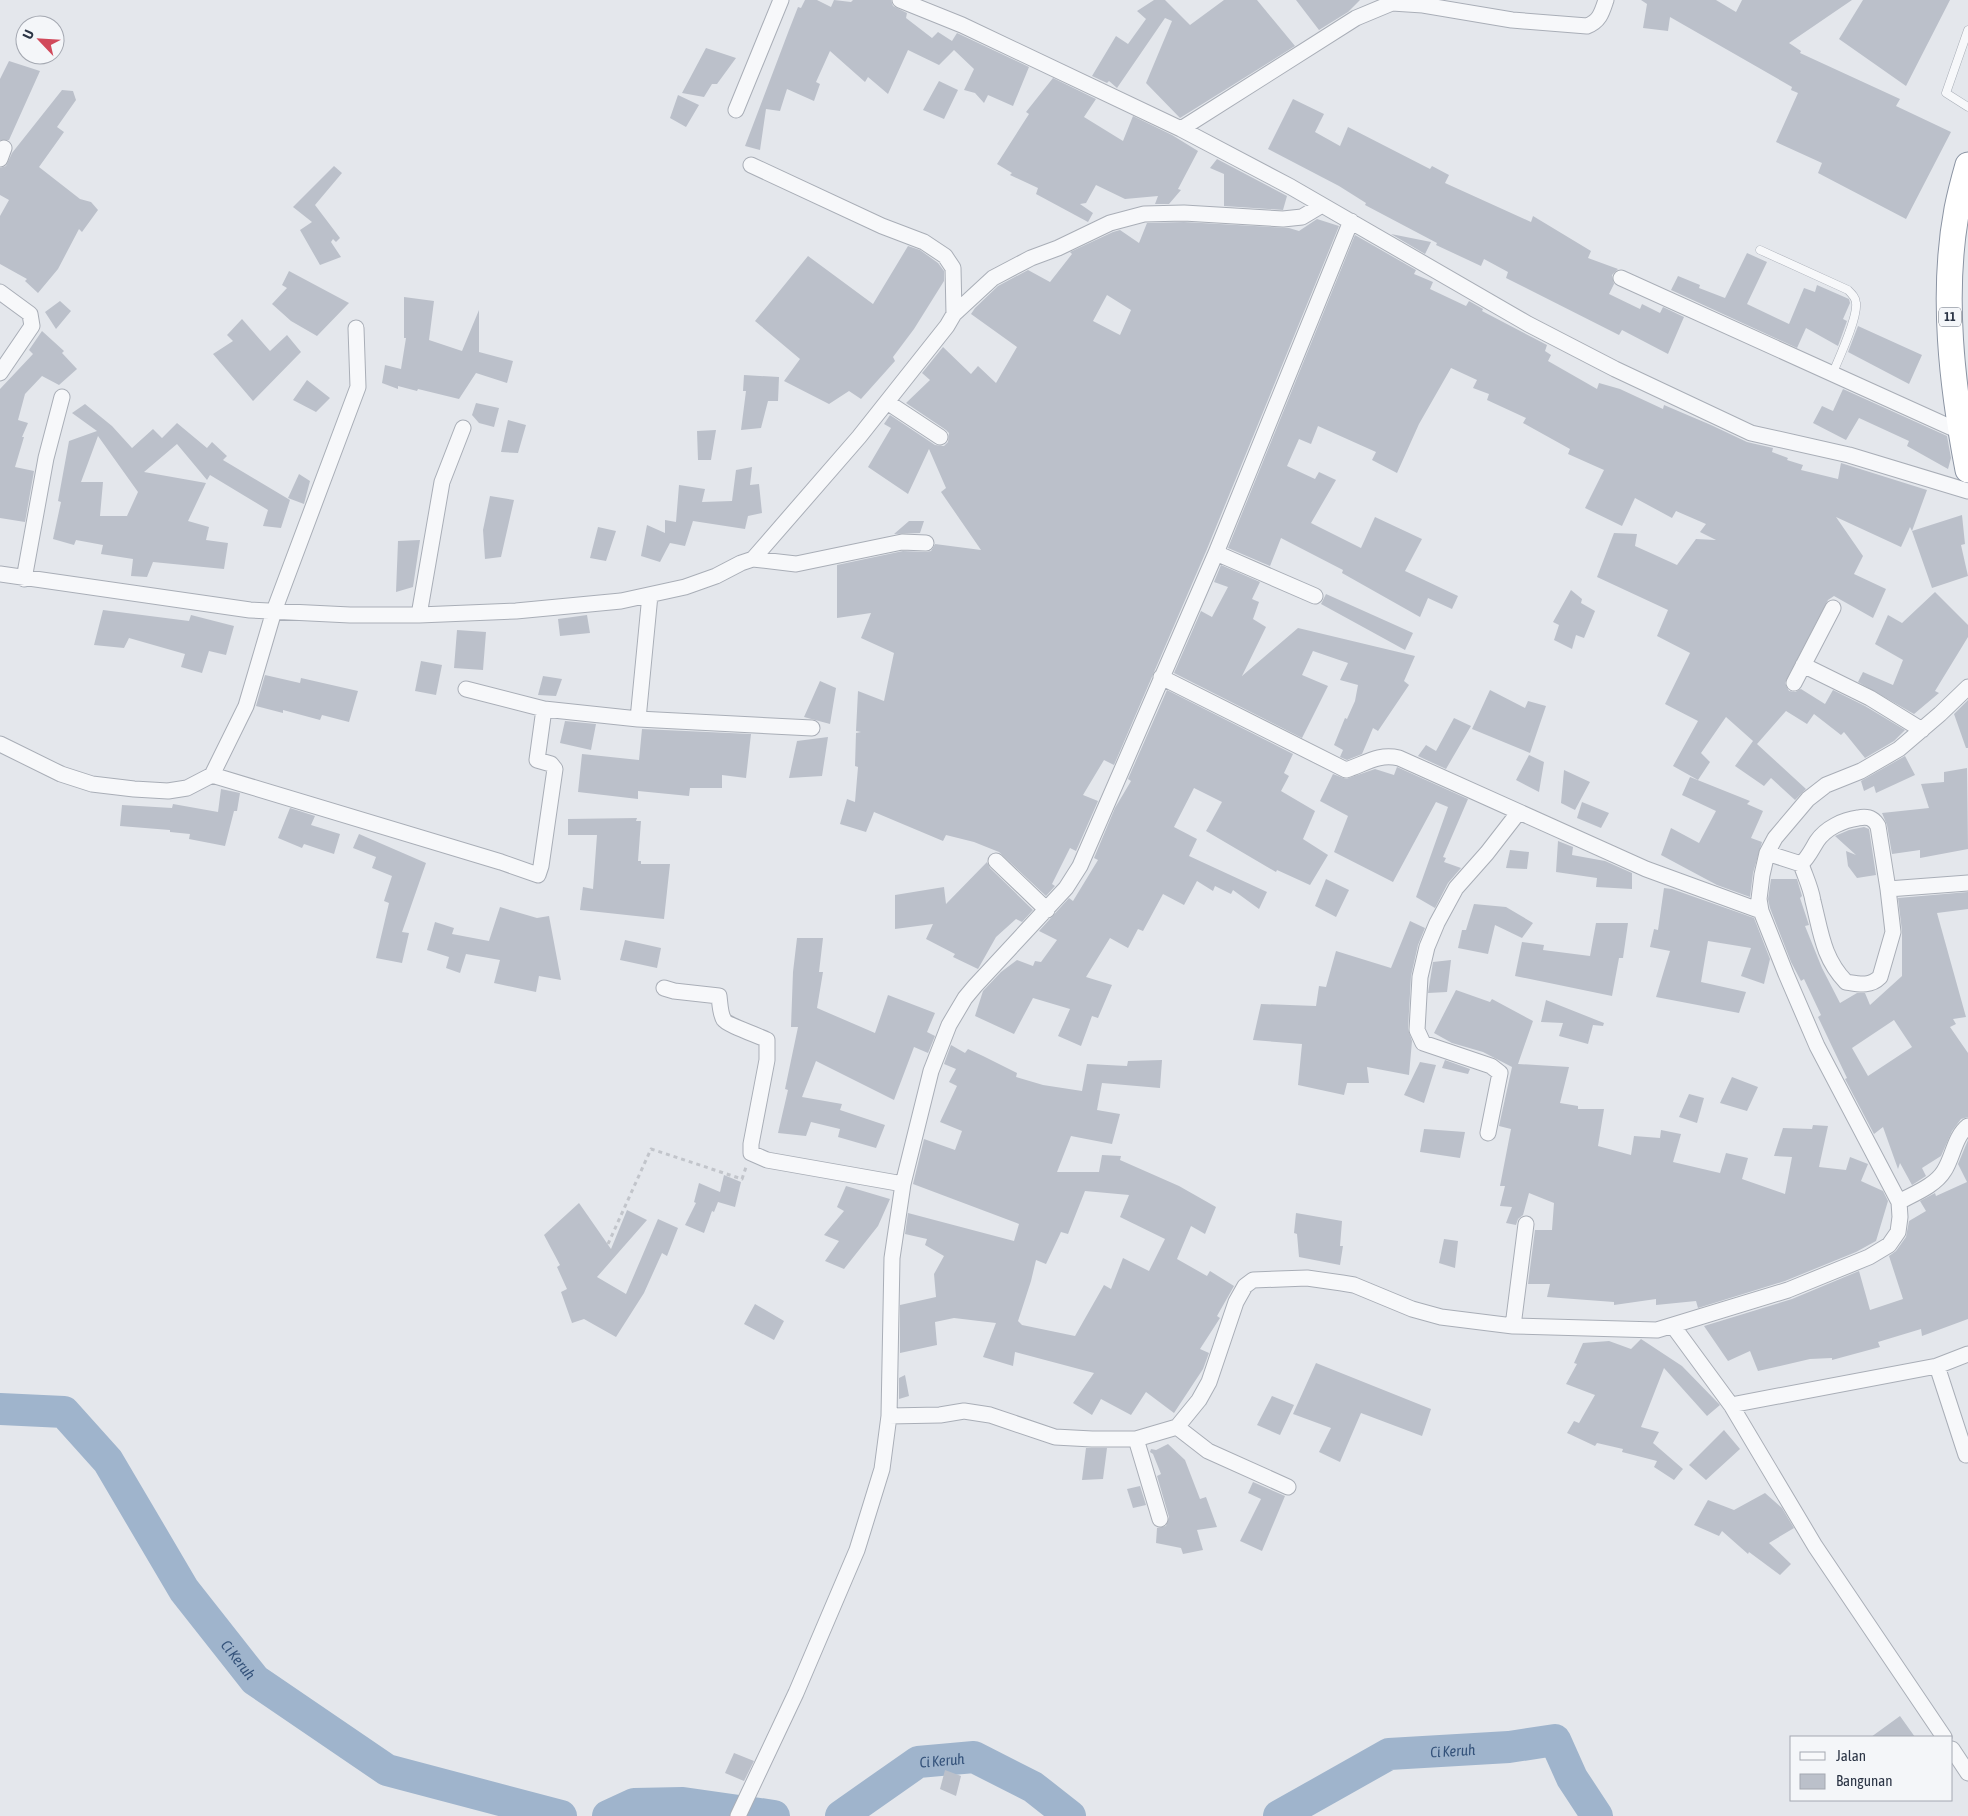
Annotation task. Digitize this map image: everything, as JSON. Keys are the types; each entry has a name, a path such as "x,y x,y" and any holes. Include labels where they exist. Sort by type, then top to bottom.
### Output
{"highway":[{"name":"11","path":"1968,164 1957,210 1950,296 1953,360 1961,432 1968,470"}],"street":[{"path":"736,110 781,0"},
{"path":"902,0 962,25 1181,129 1351,221 1519,320 1615,370 1751,433 1849,455 1968,491"},
{"path":"1181,129 1356,18 1392,1 1423,5 1462,6 1512,20 1587,26 1594,24 1601,16 1606,0"},
{"path":"751,165 882,226 924,242 945,256 953,268 954,314"},
{"path":"752,559 887,402 947,326 954,314 993,278 1031,258 1058,248 1110,223 1144,214 1184,213 1283,219 1302,217 1322,205"},
{"path":"738,1816 796,1693 857,1550 882,1468 889,1416 892,1258 903,1184 931,1071 949,1025 975,986 1047,910 1066,888 1080,866 1216,553 1351,221"},
{"path":"1621,278 1961,432"},
{"path":"0,292 30,314 32,326 0,373"},
{"path":"0,744 61,774 92,784 134,789 168,790 187,788 212,774 246,706 274,611 358,387 356,328"},
{"path":"24,579 46,458 62,397"},
{"path":"887,402 940,436"},
{"path":"419,615 442,482 463,428"},
{"path":"0,574 24,579 250,610 350,615 419,615 516,611 621,600 650,595 716,576 752,559 796,564 902,542 926,543"},
{"path":"1216,553 1315,596"},
{"path":"638,719 650,595"},
{"path":"1794,682 1833,608"},
{"path":"1803,665 1870,698 1922,730"},
{"path":"1161,678 1346,770 1359,767 1381,756 1399,758 1646,870 1761,911"},
{"path":"889,1416 940,1415 964,1411 990,1415 1055,1437 1136,1439 1177,1427 1199,1400 1209,1382 1236,1302 1246,1286 1253,1280 1307,1278 1342,1282 1412,1309 1441,1317 1513,1326 1657,1330 1788,1290 1869,1257 1889,1245 1898,1232 1899,1202 1817,1046 1761,911 1760,899 1767,853 1790,818 1817,791 1861,771 1899,749 1968,687"},
{"path":"466,689 544,709 638,719 812,728"},
{"path":"212,774 502,862 538,875 541,866 555,769 551,764 537,760 544,709"},
{"path":"1488,1132 1500,1073 1491,1066 1423,1043 1417,1030 1420,977 1427,947 1445,905 1456,888 1487,853 1518,813"},
{"path":"1872,818 1878,826 1893,932 1880,977 1874,982 1865,984 1846,982 1834,969 1817,927 1813,900 1801,864 1818,839 1830,828 1851,819 1872,818"},
{"path":"1767,853 1801,864"},
{"path":"996,861 1047,910"},
{"path":"1888,890 1968,883"},
{"path":"664,988 674,991 719,996 723,1018 727,1024 767,1040 767,1060 751,1144 751,1153 768,1160 903,1184"},
{"path":"1899,1202 1938,1179 1946,1170 1951,1154 1968,1126"},
{"path":"1513,1326 1526,1224"},
{"path":"1673,1326 1731,1405 1815,1546 1943,1736"},
{"path":"1731,1405 1937,1366 1968,1354"},
{"path":"1937,1366 1966,1455"},
{"path":"1177,1427 1208,1451 1288,1487"},
{"path":"1136,1439 1160,1519"},
{"path":"1953,1750 1968,1773"}],"lane":[{"path":"1968,30 1946,93 1968,107"},
{"path":"1760,250 1848,290 1854,296 1856,304 1855,316 1832,375"}],"path":[{"path":"608,1244 651,1149 742,1179 751,1153"}],"building":[{"path":"805,0 817,0 831,7 834,0 851,2 853,0 891,0 893,6 907,13 906,18 932,38 938,32 952,41 957,33 1029,67 1013,106 988,95 984,103 975,93 964,90 974,69 954,50 939,65 908,50 888,94 868,77 865,82 830,51 816,82 820,84 814,101 787,89 780,111 766,109 760,150 745,146 798,7 801,8"},
{"path":"1154,0 1165,0 1190,25 1224,0 1257,0 1295,46 1180,118 1146,83 1172,21 1165,18 1117,88 1109,81 1107,83 1092,76 1116,36 1128,44 1146,19 1137,11"},
{"path":"1296,0 1360,0 1348,12 1319,30"},
{"path":"1641,0 1716,0 1736,12 1742,0 1852,0 1789,43 1801,51 1800,53 1900,99 1896,106 1951,132 1906,219 1818,173 1822,163 1776,142 1798,93 1791,90 1792,87 1670,17 1668,31 1643,28 1647,4"},
{"path":"1863,0 1950,0 1906,86 1839,39"},
{"path":"706,48 736,58 717,84 712,84 704,97 682,93"},
{"path":"9,61 15,63 15,65 40,71 9,140 0,140 0,79"},
{"path":"1053,78 1096,99 1084,117 1123,141 1133,116 1172,135 1198,151 1178,189 1181,190 1169,204 1155,204 1158,196 1125,199 1096,185 1086,203 1080,204 1093,213 1088,222 1036,194 1038,188 1010,175 1012,173 997,164 1029,114 1026,112"},
{"path":"939,81 958,90 944,119 923,110"},
{"path":"62,90 73,91 76,100 57,127 64,132 39,167 80,199 91,202 98,210 82,232 79,229 58,269 38,293 25,281 27,279 0,264 0,216 9,200 0,195 0,168 6,166 12,153"},
{"path":"678,95 699,105 686,127 670,118"},
{"path":"1293,99 1324,114 1315,132 1340,146 1348,127 1430,169 1432,166 1449,175 1445,183 1531,222 1533,216 1591,251 1588,258 1618,269 1612,275 1614,284 1609,294 1640,309 1642,304 1660,313 1663,307 1684,317 1668,354 1622,330 1619,335 1506,278 1508,272 1484,259 1481,266 1436,245 1437,243 1365,205 1366,203 1339,186 1268,149"},
{"path":"1217,159 1287,196 1283,210 1224,206 1224,174 1210,168"},
{"path":"334,166 342,173 315,205 340,238 336,242 333,239 331,242 341,257 320,265 300,230 312,222 293,207"},
{"path":"1317,219 1339,226 1207,549 1114,765 1104,760 1083,795 1098,801 1076,851 1070,848 1052,884 1055,886 1046,896 999,852 974,842 946,835 943,841 874,812 866,832 840,824 847,799 855,802 858,767 855,766 856,733 861,732 856,731 858,691 884,701 894,653 861,638 871,613 837,618 837,565 903,551 931,551 935,544 981,550 941,492 946,488 929,449 908,494 868,467 891,428 884,424 890,415 935,445 944,446 948,442 949,433 946,430 906,403 930,380 922,373 943,347 971,374 978,366 996,383 1017,347 971,314 975,308 998,286 1028,270 1050,282 1072,254 1070,252 1113,232 1120,230 1139,243 1147,223 1184,222 1289,228 1299,231","holes":["1107,295 1131,310 1120,335 1093,321"]},
{"path":"1391,234 1431,242 1425,254"},
{"path":"1355,235 1416,270 1414,274 1433,282 1430,289 1466,306 1469,301 1483,309 1482,311 1547,345 1545,351 1551,355 1548,361 1597,389 1599,383 1620,389 1663,409 1664,405 1747,442 1773,448 1772,452 1788,458 1787,460 1803,465 1801,470 1838,479 1841,463 1927,490 1912,531 1910,527 1901,547 1836,517 1863,556 1854,574 1886,589 1873,618 1834,596 1828,600 1785,683 1789,691 1795,692 1801,689 1825,704 1833,690 1865,706 1905,730 1894,741 1865,758 1844,732 1841,735 1814,714 1807,724 1786,711 1757,744 1806,789 1795,800 1771,778 1764,786 1735,766 1753,741 1726,717 1701,753 1710,762 1698,780 1673,766 1698,721 1665,704 1690,653 1657,636 1668,610 1597,577 1614,533 1637,534 1635,546 1677,565 1696,539 1716,540 1700,532 1706,524 1676,511 1672,518 1635,498 1622,526 1585,508 1604,470 1568,454 1570,449 1523,423 1526,418 1487,400 1489,394 1473,388 1477,380 1451,368 1419,424 1397,473 1372,460 1376,452 1318,426 1311,444 1299,439 1287,466 1315,479 1319,472 1336,480 1311,523 1361,548 1375,517 1422,539 1405,571 1458,596 1452,609 1428,598 1420,617 1342,573 1343,570 1281,538 1270,566 1228,548"},
{"path":"908,246 920,250 938,263 944,271 944,281 914,329 893,357 895,361 861,399 849,391 829,404 784,381 800,359 755,321 808,256 873,304"},
{"path":"1747,253 1767,262 1747,304 1789,324 1804,288 1815,292 1817,285 1849,299 1850,303 1843,319 1847,321 1838,346 1806,328 1797,348 1671,290 1678,276 1700,285 1699,288 1725,298"},
{"path":"289,271 349,303 317,336 291,321 272,304 287,288 282,285"},
{"path":"404,297 434,301 429,340 462,351 479,310 479,352 513,361 507,383 476,373 459,399 418,389 417,391 398,386 398,389 382,383 385,365 401,369 406,338 404,338"},
{"path":"60,301 71,311 56,329 45,312"},
{"path":"242,319 270,351 287,335 301,352 253,401 213,354 233,341 227,335"},
{"path":"1858,326 1922,355 1909,384 1848,352"},
{"path":"42,331 64,351 62,353 77,369 59,385 42,376 25,394 18,420 28,423 22,437 24,437 15,467 34,471 25,522 0,518 0,389 33,354 29,350"},
{"path":"744,375 779,377 778,401 768,401 761,428 741,430 746,391 743,391"},
{"path":"307,380 330,398 316,412 293,400"},
{"path":"1843,389 1947,436 1951,458 1948,469 1907,446 1909,441 1859,418 1846,440 1813,423 1822,406 1833,411"},
{"path":"476,403 499,408 494,427 479,423 472,415"},
{"path":"85,404 112,426 132,448 153,429 162,438 177,423 207,448 212,442 227,456 223,460 290,500 281,528 263,526 268,510 210,475 207,480 177,444 144,472 206,483 188,521 209,527 206,540 228,543 224,569 153,562 147,577 131,576 133,559 101,554 103,545 76,540 74,545 53,539 61,502 58,501 69,441 97,431 72,413","holes":["98,436 138,492 127,516 100,516 103,482 81,482"]},
{"path":"508,420 526,425 518,453 501,452"},
{"path":"716,430 711,460 698,460 697,431"},
{"path":"752,467 750,485 759,484 762,513 748,516 745,529 693,521 685,546 670,543 660,562 641,556 647,525 665,533 665,520 676,522 679,485 705,489 702,502 732,501 736,470"},
{"path":"299,474 310,481 304,504 288,498"},
{"path":"490,496 514,500 501,557 485,559 483,530"},
{"path":"1962,515 1965,544 1961,545 1968,576 1932,588 1912,531"},
{"path":"909,521 924,521 920,533 894,534"},
{"path":"598,527 616,531 606,561 590,558"},
{"path":"420,540 413,587 396,592 398,541"},
{"path":"1221,565 1260,582 1252,599 1259,602 1253,619 1266,627 1242,676 1298,628 1415,656 1404,681 1409,685 1378,731 1373,728 1362,754 1347,760 1340,757 1343,750 1334,745 1345,718 1347,719 1355,701 1358,685 1340,680 1348,663 1313,651 1302,675 1328,686 1302,738 1174,673 1201,611 1212,617 1228,587 1214,582"},
{"path":"1571,590 1582,599 1581,603 1595,611 1584,638 1576,635 1572,649 1554,640 1559,625 1553,622"},
{"path":"1935,592 1968,625 1968,637 1935,691 1939,693 1914,714 1858,682 1863,672 1893,685 1903,660 1875,644 1888,615 1902,623"},
{"path":"1326,594 1413,633 1405,650 1321,604"},
{"path":"103,610 189,621 191,615 234,626 226,655 209,651 202,673 181,667 185,654 129,638 124,648 94,645"},
{"path":"587,615 590,633 560,636 558,619"},
{"path":"457,630 486,632 483,670 454,668"},
{"path":"421,661 442,665 436,695 415,691"},
{"path":"265,675 300,683 301,678 358,691 349,722 322,715 320,720 283,710 283,713 256,706"},
{"path":"543,676 562,679 556,696 538,695"},
{"path":"820,681 836,688 830,724 804,717"},
{"path":"1167,690 1293,754 1284,773 1289,776 1281,791 1315,811 1303,839 1328,855 1310,885 1277,870 1276,872 1206,831 1222,802 1194,788 1174,827 1197,839 1189,856 1267,892 1259,909 1233,890 1231,894 1215,886 1213,891 1197,881 1184,905 1163,894 1143,931 1138,929 1128,948 1110,938 1086,977 1112,985 1098,1018 1092,1016 1081,1046 1058,1036 1070,1009 1033,998 1014,1034 975,1016 983,991 1001,972 1017,960 1033,966 1035,961 1041,962 1057,940 1039,931 1069,898 1073,901 1098,860 1094,858 1115,808 1131,781 1128,779"},
{"path":"1490,690 1525,708 1528,701 1546,706 1530,753 1472,729"},
{"path":"1968,700 1968,748 1966,748 1954,714"},
{"path":"1454,718 1471,726 1446,769 1418,756 1426,745 1436,751"},
{"path":"565,721 596,724 591,750 560,743"},
{"path":"642,729 751,734 746,778 722,775 722,788 690,788 689,796 638,791 638,799 578,792 582,754 639,760"},
{"path":"828,737 822,776 789,778 797,741"},
{"path":"1529,755 1544,762 1539,792 1516,780"},
{"path":"1905,756 1915,775 1876,793 1874,786 1864,791 1861,781"},
{"path":"1397,767 1468,799 1443,857 1446,858 1444,862 1461,868 1448,883 1435,908 1416,897 1448,807 1436,802 1393,882 1334,852 1348,816 1320,801 1333,774 1346,779 1375,769 1394,775"},
{"path":"1967,768 1968,849 1920,858 1920,850 1892,854 1887,825 1882,813 1929,808 1921,784 1944,782 1944,772"},
{"path":"1564,770 1590,782 1575,810 1561,803"},
{"path":"1690,777 1750,801 1747,804 1763,811 1751,838 1762,842 1753,873 1750,897 1717,885 1661,855 1671,828 1699,843 1716,811 1682,795"},
{"path":"221,789 240,793 237,811 234,811 225,846 189,839 190,834 170,832 170,830 120,826 122,805 172,808 173,804 218,812"},
{"path":"1582,802 1609,813 1601,828 1577,818"},
{"path":"290,808 315,816 311,825 340,834 334,854 304,844 302,848 278,838"},
{"path":"637,818 636,821 641,821 638,861 641,861 641,864 670,864 664,919 580,910 583,887 593,889 597,835 568,835 568,819"},
{"path":"1864,827 1869,829 1876,875 1857,878 1848,866 1846,851 1856,855 1835,836 1849,830"},
{"path":"359,834 426,863 402,932 409,933 402,963 376,958 389,903 384,901 392,876 372,868 376,857 353,848"},
{"path":"1558,841 1573,847 1572,855 1605,861 1632,873 1632,889 1596,887 1597,878 1556,872"},
{"path":"1510,850 1529,852 1527,869 1506,868"},
{"path":"987,862 990,868 1033,910 1022,922 1016,919 996,937 978,969 953,957 955,954 926,939 933,924 895,929 895,895 944,887 946,904"},
{"path":"1326,879 1349,890 1336,917 1315,906"},
{"path":"1771,879 1797,879 1802,896 1800,898 1809,925 1805,926 1822,968 1840,1003 1857,993 1865,993 1870,1005 1902,976 1902,931 1898,898 1968,892 1968,909 1937,913 1966,1017 1953,1019 1956,1024 1950,1027 1968,1053 1968,1117 1961,1119 1952,1131 1941,1156 1922,1168 1926,1176 1912,1185 1900,1163 1898,1169 1883,1127 1874,1134 1845,1079 1847,1078 1818,1017 1821,1015 1804,979 1801,981 1791,962 1768,899","holes":["1894,1020 1912,1047 1868,1076 1852,1048"]},
{"path":"1664,888 1672,889 1754,918 1770,959 1764,984 1741,976 1751,948 1708,941 1701,982 1746,992 1739,1013 1656,997 1670,951 1650,947 1654,929 1658,930"},
{"path":"1474,904 1506,907 1533,923 1522,938 1495,925 1488,954 1458,948 1462,930 1466,930"},
{"path":"500,907 537,918 549,916 561,980 539,976 536,992 494,983 500,960 466,954 460,973 446,968 449,957 427,950 435,922 454,928 452,934 489,941"},
{"path":"1410,921 1425,928 1418,945 1411,976 1408,1029 1412,1041 1409,1075 1367,1067 1369,1083 1347,1083 1344,1095 1298,1085 1302,1044 1253,1040 1261,1004 1316,1006 1319,986 1326,987 1336,951 1391,968"},
{"path":"1596,923 1628,923 1623,958 1619,958 1612,996 1515,976 1522,942 1544,945 1543,950 1590,956"},
{"path":"797,938 823,938 819,972 823,972 817,1008 875,1033 888,995 935,1013 927,1032 935,1036 928,1053 914,1047 894,1100 816,1061 802,1097 842,1104 840,1110 885,1125 876,1148 838,1137 840,1129 811,1122 806,1136 778,1133 788,1090 785,1089 798,1027 791,1027 793,972"},
{"path":"625,940 661,948 657,968 620,960"},
{"path":"1451,960 1447,992 1428,993 1433,962"},
{"path":"1456,990 1490,1002 1492,999 1533,1021 1518,1064 1569,1067 1560,1103 1578,1106 1578,1109 1604,1109 1598,1146 1631,1155 1634,1136 1660,1138 1661,1130 1681,1134 1673,1162 1720,1173 1726,1153 1748,1158 1742,1179 1785,1194 1792,1157 1774,1156 1783,1128 1812,1129 1813,1125 1828,1126 1819,1167 1846,1170 1850,1157 1868,1164 1861,1181 1883,1191 1888,1201 1876,1241 1856,1252 1785,1281 1698,1308 1696,1301 1656,1305 1656,1299 1614,1305 1614,1302 1547,1297 1550,1284 1528,1284 1535,1230 1552,1230 1554,1203 1529,1193 1523,1215 1518,1219 1516,1225 1506,1223 1512,1207 1500,1206 1505,1186 1500,1186 1511,1129 1499,1126 1512,1067 1483,1052 1452,1043 1434,1033"},
{"path":"1546,1000 1604,1023 1603,1026 1593,1025 1588,1044 1559,1036 1563,1023 1541,1022"},
{"path":"951,1045 965,1053 968,1049 983,1056 1017,1073 1016,1077 1043,1085 1082,1091 1087,1064 1127,1066 1128,1061 1162,1060 1160,1088 1102,1083 1097,1110 1120,1114 1112,1144 1071,1136 1057,1172 1099,1172 1102,1155 1121,1156 1120,1160 1179,1186 1216,1207 1205,1234 1191,1226 1177,1259 1207,1276 1210,1271 1234,1286 1217,1316 1220,1318 1200,1349 1209,1353 1203,1369 1174,1413 1146,1392 1131,1415 1101,1399 1092,1415 1073,1403 1094,1373 1015,1352 1013,1366 983,1357 996,1323 954,1318 935,1322 937,1345 900,1353 900,1305 936,1297 934,1274 944,1256 925,1245 927,1239 905,1234 908,1213 1014,1241 1019,1224 913,1184 924,1139 955,1150 962,1131 940,1122 957,1086 949,1082 956,1069 944,1064","holes":["1085,1191 1129,1195 1120,1217 1165,1239 1149,1271 1123,1258 1111,1289 1104,1285 1075,1336 1022,1325 1018,1321 1036,1260 1046,1264 1061,1232 1068,1234"]},
{"path":"1445,1060 1470,1069 1468,1074 1442,1068"},
{"path":"1420,1062 1436,1065 1424,1103 1404,1095"},
{"path":"1732,1077 1758,1087 1747,1111 1720,1103"},
{"path":"1689,1094 1704,1098 1697,1123 1679,1117"},
{"path":"1424,1129 1465,1132 1460,1158 1420,1152"},
{"path":"1968,1140 1968,1319 1922,1336 1921,1329 1878,1342 1880,1347 1832,1360 1832,1358 1810,1359 1758,1371 1750,1351 1728,1361 1704,1326 1792,1299 1859,1271 1870,1310 1903,1299 1889,1256 1896,1251 1906,1237 1909,1221 1926,1211 1920,1201 1935,1193 1936,1196 1967,1182 1958,1164"},
{"path":"724,1175 741,1182 735,1207 718,1202 714,1212 712,1211 704,1233 685,1225 696,1203 694,1202 699,1183 720,1192"},
{"path":"846,1186 890,1199 878,1226 844,1269 825,1261 839,1241 824,1235 844,1211 837,1207"},
{"path":"579,1203 611,1249 627,1210 647,1220 597,1277 626,1294 658,1219 678,1228 667,1256 662,1253 644,1293 616,1337 584,1319 572,1323 561,1292 567,1289 557,1267 560,1265 544,1235"},
{"path":"1296,1213 1342,1221 1340,1246 1343,1246 1340,1265 1299,1257 1297,1234 1294,1233"},
{"path":"1444,1239 1458,1241 1455,1268 1439,1263"},
{"path":"755,1304 784,1321 774,1340 744,1324"},
{"path":"1641,1339 1682,1366 1720,1405 1707,1416 1664,1368 1641,1427 1659,1432 1653,1443 1683,1469 1674,1480 1654,1467 1657,1461 1622,1452 1623,1449 1597,1443 1595,1446 1567,1433 1574,1421 1579,1423 1595,1395 1566,1384 1577,1364 1574,1363 1583,1343 1609,1341 1631,1349"},
{"path":"1316,1363 1431,1409 1422,1436 1361,1413 1340,1462 1319,1452 1331,1428 1293,1414"},
{"path":"905,1375 909,1396 899,1399 899,1378"},
{"path":"1272,1396 1294,1405 1280,1435 1257,1425"},
{"path":"1724,1430 1740,1449 1706,1480 1689,1465"},
{"path":"1168,1444 1185,1460 1200,1499 1206,1497 1217,1527 1197,1530 1203,1550 1183,1554 1181,1548 1156,1543 1157,1528 1166,1526 1169,1517 1157,1476 1161,1474 1153,1454 1150,1452 1151,1449 1156,1450"},
{"path":"1086,1448 1107,1448 1103,1479 1082,1480"},
{"path":"1253,1482 1285,1496 1262,1551 1240,1541 1261,1499 1248,1493"},
{"path":"1140,1486 1146,1505 1133,1508 1127,1489"},
{"path":"1765,1493 1782,1508 1794,1528 1769,1543 1791,1564 1780,1575 1749,1552 1748,1554 1722,1531 1719,1536 1694,1525 1708,1500 1734,1510"},
{"path":"1900,1716 1914,1736 1872,1736"},
{"path":"734,1753 754,1761 744,1781 725,1773"},
{"path":"945,1770 961,1776 956,1796 940,1789"}],"waterway":[{"name":"Ci Keruh","path":"0,1409 64,1412 108,1461 184,1590 255,1680 387,1770 561,1816"},
{"name":"Ci Keruh","path":"1279,1816 1389,1754 1509,1747 1555,1740 1572,1778 1597,1816"},
{"name":"Ci Keruh","path":"841,1816 918,1762 974,1757 1033,1787 1070,1816"},
{"name":"Ci Keruh","path":"608,1816 634,1804 683,1803 774,1816"}]}
